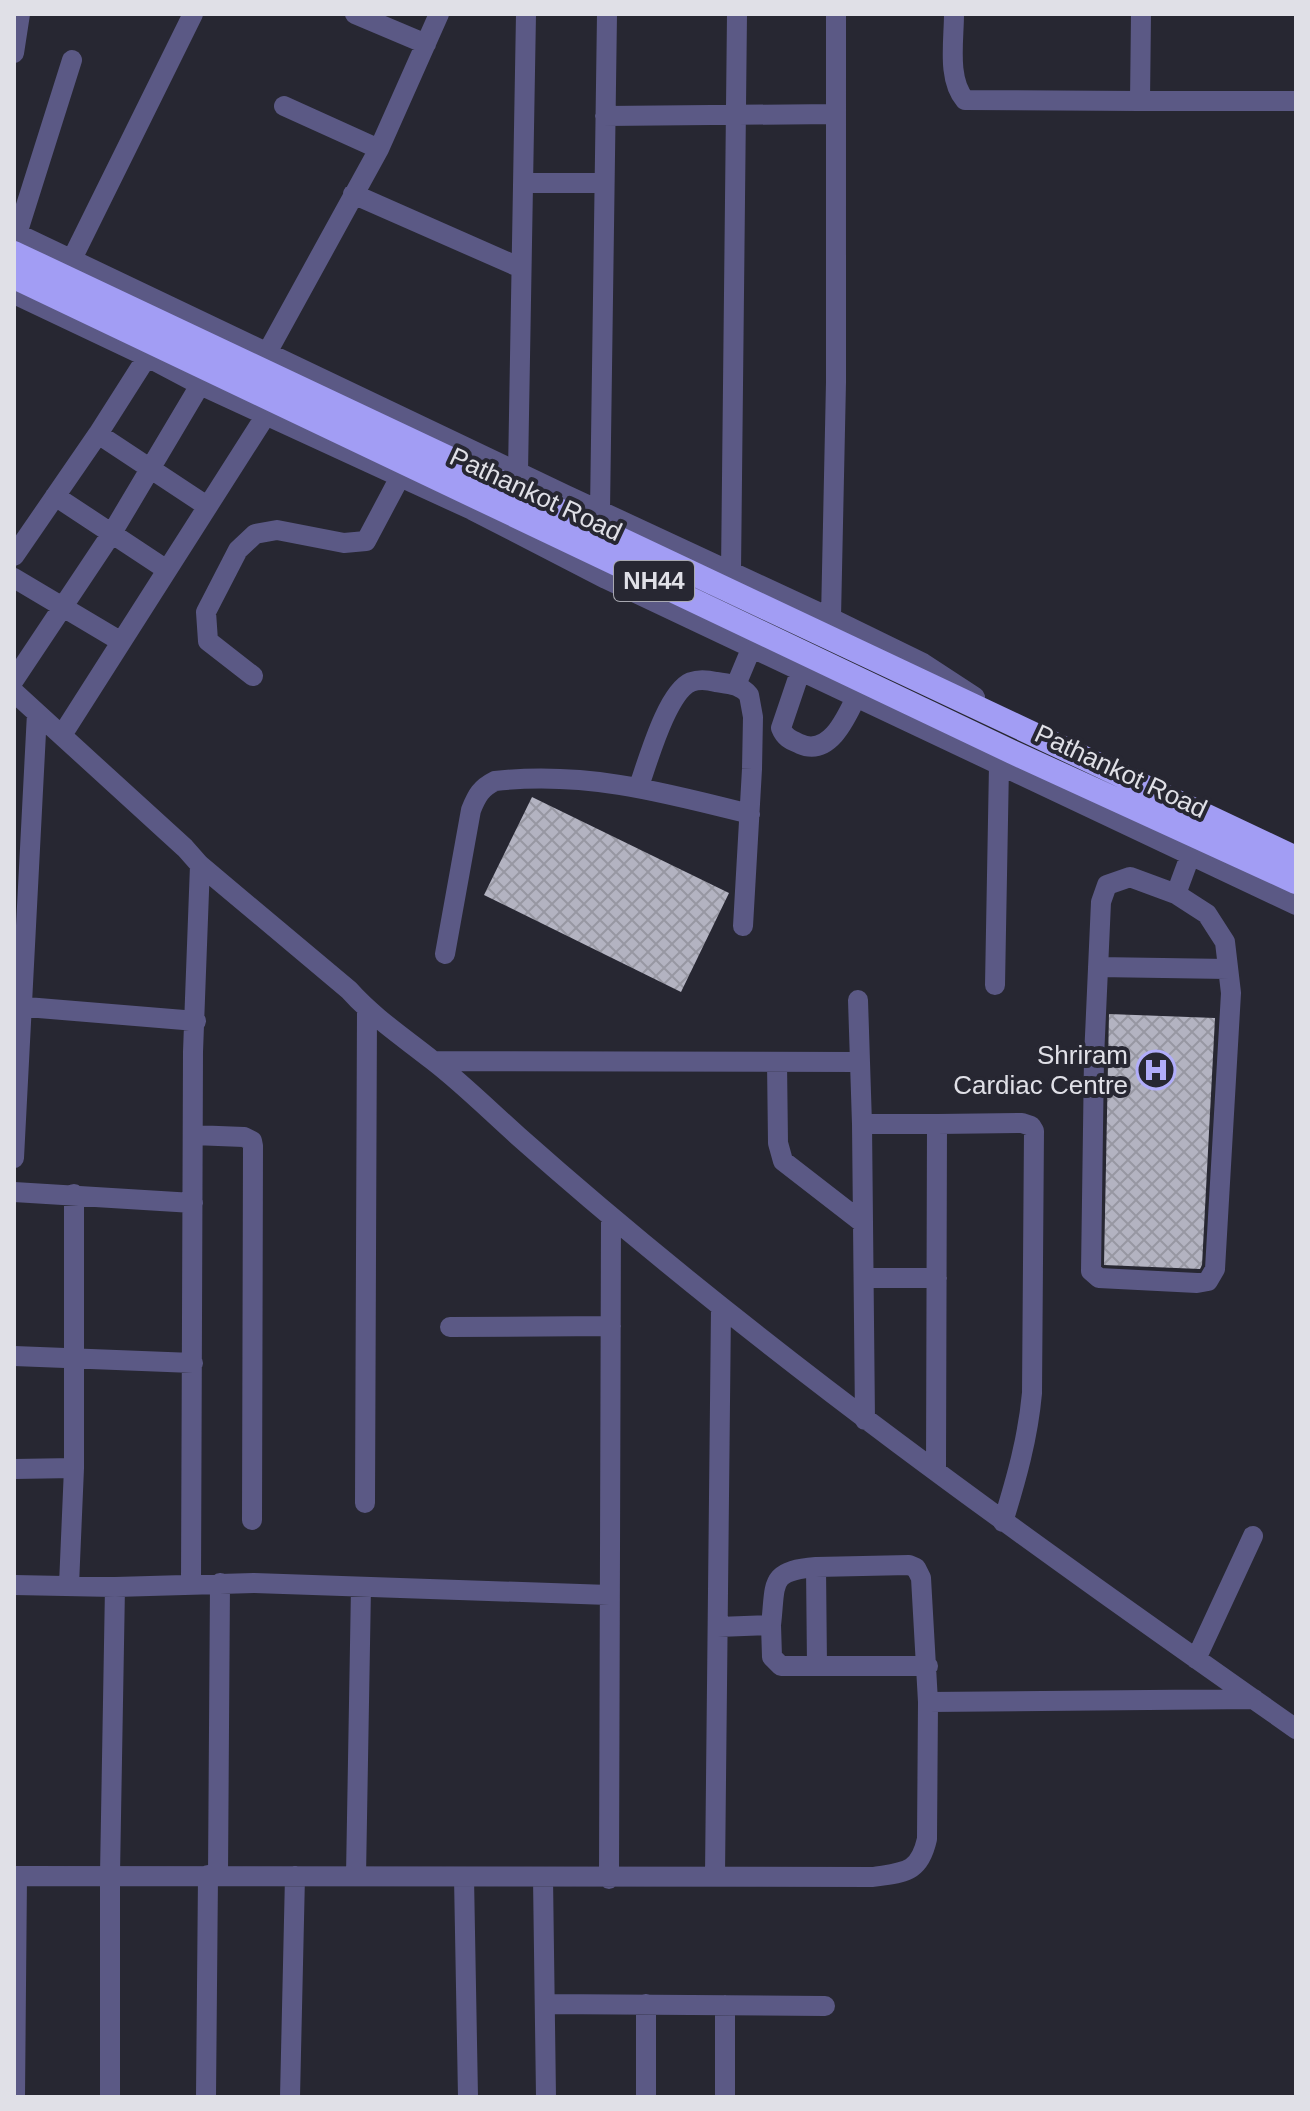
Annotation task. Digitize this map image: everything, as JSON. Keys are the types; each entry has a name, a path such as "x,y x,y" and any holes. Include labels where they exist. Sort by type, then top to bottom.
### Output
{"highway":[{"name":"NH44","path":"15,240 1023,730 1296,858"},
{"name":"Pathankot Road","path":"14,277 860,690 1296,882"}],"street":[{"path":"14,53 20,14"},
{"path":"72,259 193,14"},
{"path":"355,14 426,44"},
{"path":"268,351 379,149 439,14"},
{"path":"518,472 526,14"},
{"path":"600,511 607,14"},
{"path":"731,572 737,14"},
{"path":"831,618 836,382 836,14"},
{"path":"954,14 954,74 957,91 965,100 1296,101"},
{"path":"1140,101 1141,14"},
{"path":"72,60 15,240 72,259 831,618 923,663 1023,730"},
{"path":"284,106 379,149"},
{"path":"605,116 836,114"},
{"path":"523,183 604,183"},
{"path":"353,194 521,268"},
{"path":"14,294 200,385 472,510 606,579 755,639 800,672 860,690 999,765 1296,905"},
{"path":"14,556 147,357"},
{"path":"14,680 112,533 200,385"},
{"path":"62,735 266,415"},
{"path":"98,434 207,506"},
{"path":"253,676 208,641 206,612 238,550 255,534 277,530 344,543 366,541 400,477"},
{"path":"55,496 167,570"},
{"path":"14,578 120,641"},
{"path":"736,685 755,639"},
{"path":"800,672 781,723 783,735 814,748 834,736 860,690"},
{"path":"639,786 673,700 683,688 692,681 706,680 736,685 745,690 752,702 750,814 743,926"},
{"path":"14,692 200,865 349,990 367,1010 434,1061 611,1219 721,1308 1003,1522 1296,1729"},
{"path":"14,1158 23,781 37,713"},
{"path":"995,985 999,765"},
{"path":"445,954 477,794 495,781 574,778 639,786 750,814"},
{"path":"1176,894 1190,856"},
{"path":"191,1584 193,1135 200,865"},
{"path":"1130,877 1176,894 1207,914 1225,942 1231,993 1215,1269 1208,1281 1099,1278 1091,1271 1098,967 1101,902 1107,885 1130,877"},
{"path":"1098,967 1228,969"},
{"path":"858,1000 865,1420"},
{"path":"18,1006 196,1021"},
{"path":"365,1503 367,1010"},
{"path":"434,1061 859,1062"},
{"path":"777,1062 778,1143 783,1161 863,1223"},
{"path":"862,1124 1022,1123 1031,1126 1034,1131 1032,1393 1018,1473 1003,1522"},
{"path":"936,1471 937,1124"},
{"path":"193,1135 244,1137 252,1141 253,1146 252,1520"},
{"path":"14,1192 193,1203"},
{"path":"69,1585 74,1468 74,1194"},
{"path":"609,1879 611,1219"},
{"path":"864,1278 937,1278"},
{"path":"715,1875 721,1308"},
{"path":"450,1327 611,1326"},
{"path":"14,1356 193,1363"},
{"path":"14,1469 74,1468"},
{"path":"1196,1659 1253,1536"},
{"path":"15,2097 16,1876 110,1874 609,1879 715,1875 873,1877 906,1871 916,1866 923,1857 927,1839 928,1666 921,1578 916,1568 909,1565 791,1569 781,1576 775,1589 771,1625 772,1657 781,1666 928,1666"},
{"path":"816,1567 817,1666"},
{"path":"14,1585 115,1587 220,1583 609,1595"},
{"path":"206,2097 220,1583"},
{"path":"110,2097 115,1587"},
{"path":"356,1876 361,1587"},
{"path":"718,1627 771,1625"},
{"path":"928,1702 1254,1699"},
{"path":"290,2097 295,1876"},
{"path":"460,2097 468,2097 464,1877"},
{"path":"543,1878 546,2097"},
{"path":"545,2004 825,2006"},
{"path":"646,2004 646,2097"},
{"path":"725,2005 725,2097"}],"building":[{"path":"532,797 729,893 681,992 484,895"},
{"path":"1109,1014 1215,1018 1200,1269 1104,1265"}],"place":[{"name":"Shriram Cardiac Centre","path":"1156,1070"}]}
